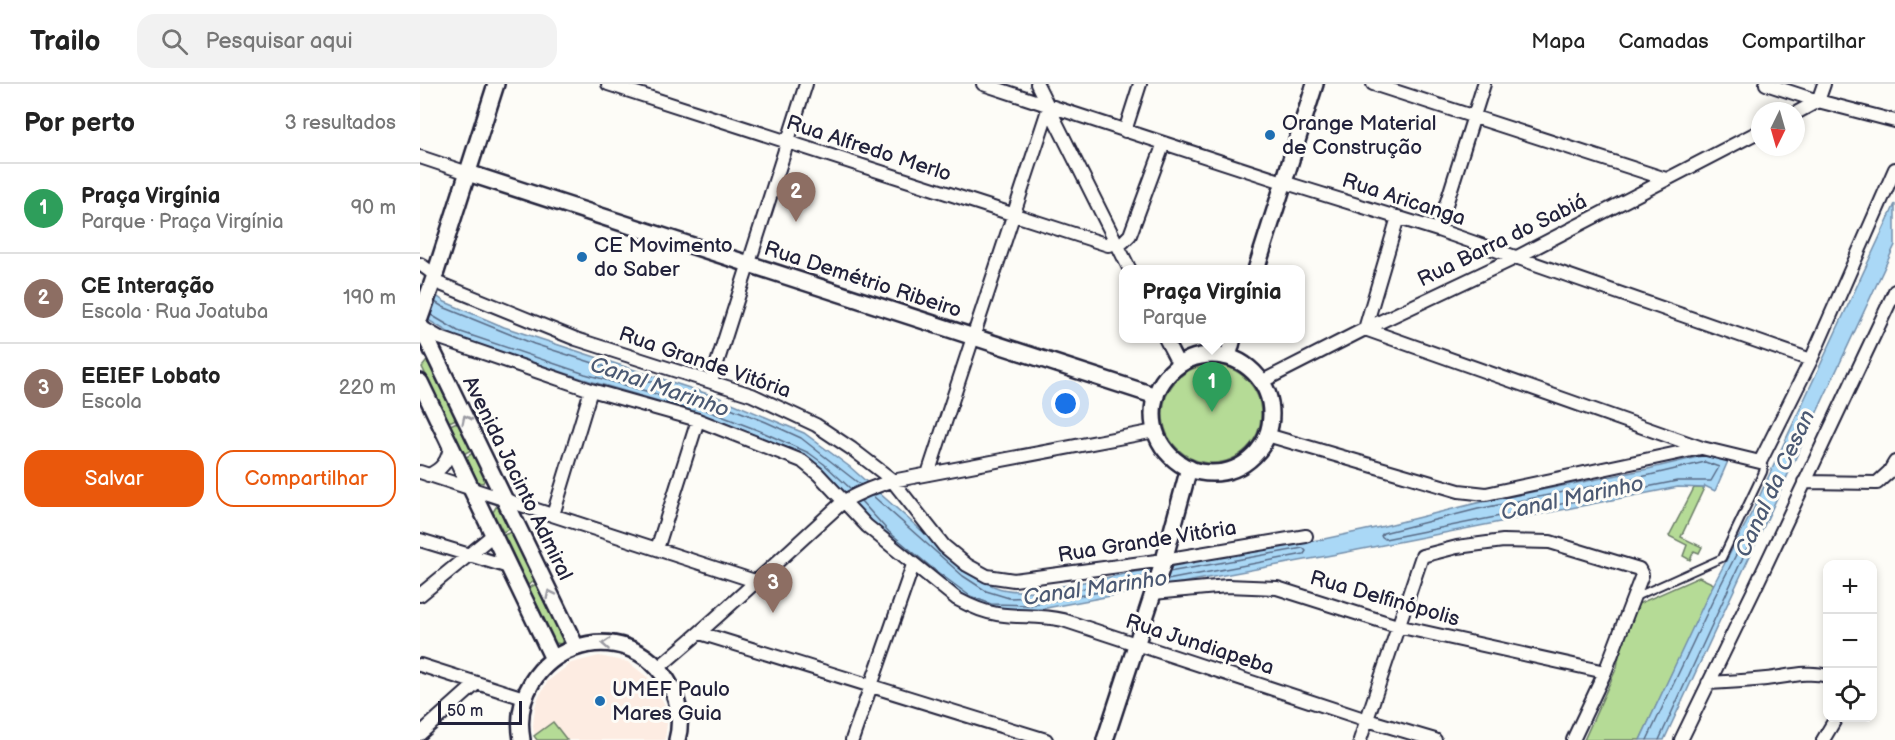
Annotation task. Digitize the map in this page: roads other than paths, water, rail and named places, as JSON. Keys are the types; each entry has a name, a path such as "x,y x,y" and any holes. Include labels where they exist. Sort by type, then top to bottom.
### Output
{"street":[{"path":"420,324 496,84"},
{"name":"Rua Alfredo Merlo","path":"608,84 1104,244 1118,244"},
{"path":"711,382 806,84"},
{"name":"Rua Aricanga","path":"983,84 1438,230 1810,360"},
{"path":"1037,84 1128,265"},
{"path":"1125,131 1140,84"},
{"path":"1258,265 1315,84"},
{"path":"1373,84 1666,179"},
{"path":"1438,230 1484,84"},
{"path":"1766,84 1818,101 1895,121"},
{"path":"1805,108 1818,101 1824,84"},
{"path":"928,474 1048,106"},
{"name":"Rua Barra do Sabiá","path":"1261,382 1365,329 1516,257 1751,136"},
{"path":"1118,244 1130,235 1164,143"},
{"name":"Rua Demétrio Ribeiro","path":"420,157 1156,396"},
{"path":"1398,217 1365,329 1702,448 1760,462 1810,360 1895,169"},
{"name":"Rua Grande Vitória","path":"420,264 433,281 576,339 774,404 816,424 892,481 944,546 967,565 987,576 1014,580 1163,562 1306,536"},
{"path":"1681,740 1895,291"},
{"name":"Avenida Jacinto Admiral","path":"420,324 436,342 505,500 576,647"},
{"path":"436,342 698,420 801,461 847,500"},
{"path":"1167,343 1179,365"},
{"path":"1227,357 1232,343"},
{"path":"1202,356 1227,357 1247,366 1261,382 1270,407 1267,435 1250,458 1232,469 1211,472 1189,468 1168,454 1160,443 1155,431 1153,413 1156,396 1166,376 1179,365 1202,356"},
{"path":"420,382 553,659"},
{"path":"554,515 591,390"},
{"path":"657,549 698,420"},
{"path":"658,668 847,500 892,481 1155,431"},
{"path":"1267,435 1486,495 1702,448"},
{"path":"424,473 434,472 444,464 448,458 450,445"},
{"path":"1804,482 1877,483 1889,472 1895,462"},
{"path":"1106,740 1163,562 1189,468"},
{"path":"424,473 755,581"},
{"name":"Rua Jundiapeba","path":"847,500 867,526 957,599 974,608 995,614 1048,616 1434,740"},
{"path":"420,595 493,535"},
{"path":"420,540 509,567"},
{"path":"1360,740 1422,556 1457,547 1503,541 1550,542 1639,569 1642,578 1635,597 1605,672 1573,740"},
{"path":"852,740 914,565"},
{"name":"Rua Delfinópolis","path":"1153,591 1227,586 1277,588 1397,626 1605,672"},
{"path":"700,633 1046,740"},
{"path":"522,740 520,719 524,698 536,675 553,659 576,647 589,644 614,644 638,653 658,668 674,692 680,721 677,740"},
{"path":"420,665 524,698"},
{"path":"1708,683 1823,674"},
{"path":"420,734 477,683"},
{"path":"1823,740 1833,722"}],"lane":[{"path":"1635,597 1722,558 1763,472 1764,467 1760,462"}],"water":[{"name":"Canal da Cesan","path":"1895,204 1895,245 1664,740 1640,740 1708,595 1753,510"},
{"name":"Canal Marinho","path":"420,284 445,302 504,327 720,398 804,433 850,467 967,571 1000,589 1037,591 1229,554 1324,539 1477,503 1648,469 1706,455 1728,461 1715,491 1705,486 1704,488 1678,487 1332,555 1030,611 1011,611 967,602 885,537 843,490 806,458 683,408 583,379 456,337 420,315"}],"place":[{"name":"Orange Material de Construção","path":"1270,135"},
{"name":"CE Interação","path":"796,222"},
{"name":"CE Movimento do Saber","path":"582,257"},
{"name":"Praça Virgínia","path":"1212,412"},
{"name":"EEIEF Lobato","path":"773,613"},
{"name":"UMEF Paulo Mares Guia","path":"600,701"}]}
